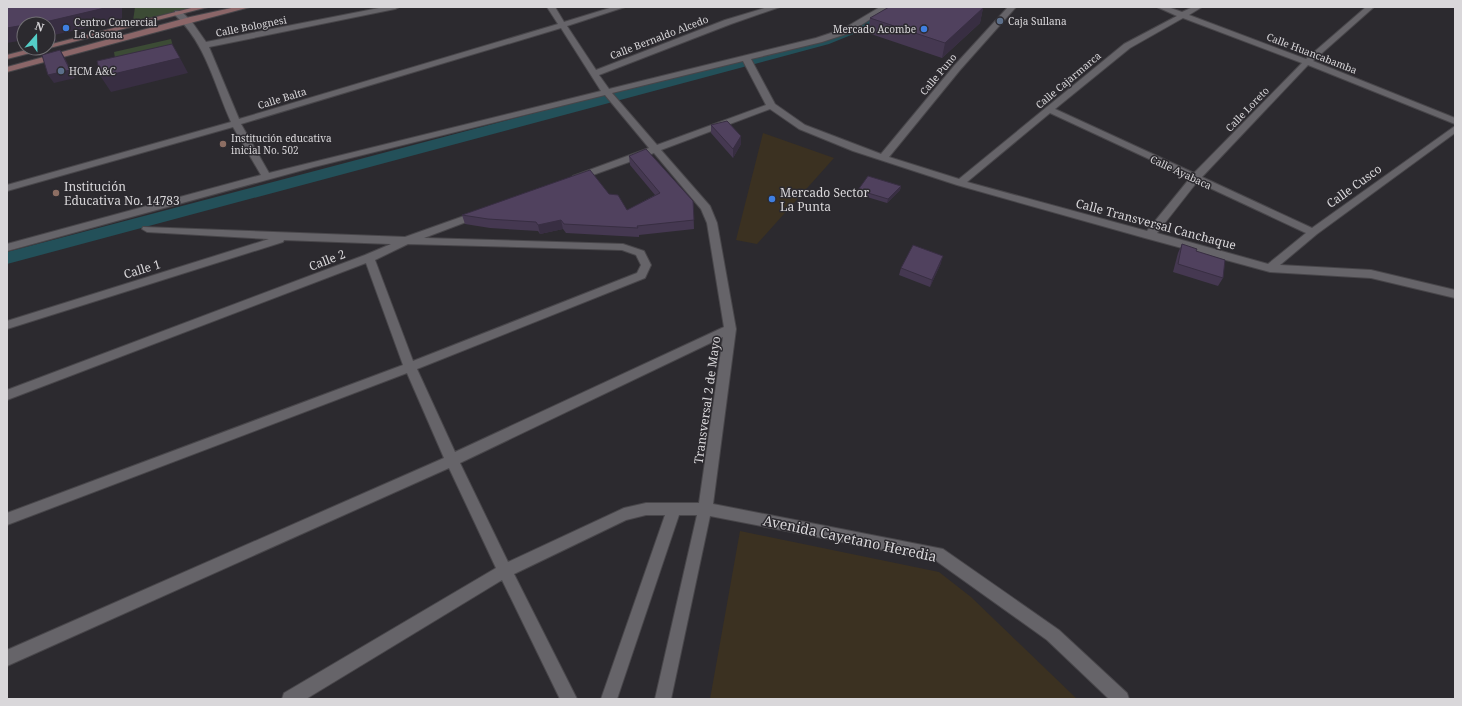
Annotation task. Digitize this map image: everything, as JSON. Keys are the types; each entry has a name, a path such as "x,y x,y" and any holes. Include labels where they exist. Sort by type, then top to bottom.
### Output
{"main road":[{"path":"56,45 204,7"},
{"path":"7,70 188,21 246,7"}],"street":[{"name":"Calle Bolognesi","path":"205,45 395,7"},
{"name":"Transversal 2 de Mayo","path":"551,7 596,73 607,92 706,208 712,223 730,329 705,509 663,699"},
{"name":"Calle Balta","path":"7,188 236,123 621,7"},
{"name":"Calle Bernaldo Alcedo","path":"596,73 728,22 776,7"},
{"path":"7,248 97,222 267,177 846,32 885,7"},
{"name":"Calle Puno","path":"884,157 956,68 1012,7"},
{"name":"Calle Huancabamba","path":"1161,7 1307,62 1455,121"},
{"name":"Calle Cajarmarca","path":"960,184 1127,46 1180,15 1198,7"},
{"name":"Calle Loreto","path":"1149,236 1195,178 1307,62 1370,7"},
{"path":"178,13 188,21 205,45 236,123 267,177"},
{"path":"568,181 771,106 746,58"},
{"name":"Calle Transversal Canchaque","path":"771,106 802,127 856,149 884,157 960,184 1149,236 1270,268 1371,274 1455,294"},
{"name":"Calle Ayabaca","path":"1050,110 1313,232"},
{"name":"Calle Cusco","path":"1270,268 1313,232 1455,129"},
{"name":"Calle 2","path":"7,395 369,258 408,240 488,211"},
{"path":"7,519 410,367 641,275 646,265 640,253 623,247 285,237 147,229"},
{"name":"Calle 1","path":"7,325 285,237"},
{"path":"369,258 410,367 452,460 504,571 569,699"},
{"path":"7,658 452,460 730,329"},
{"name":"Avenida Cayetano Heredia","path":"290,699 504,571 624,514 646,509 705,509 938,554 1053,635 1121,699"},
{"path":"609,699 674,510"}],"shaded area":[{"name":"Mercado Sector La Punta","path":"763,133 834,158 757,244 736,240"},
{"path":"740,531 939,572 971,597 1077,699 710,699"}],"green space":[{"path":"135,7 198,7 133,21"},
{"path":"171,39 174,50 116,64 114,52"}],"building":[{"path":"7,7 109,7 56,19 56,16 16,16 16,26 7,28"},
{"path":"889,7 983,8 945,43 870,18"},
{"path":"172,44 180,58 101,77 97,61"},
{"path":"60,50 70,70 48,75 42,56 56,56 56,51"},
{"path":"727,121 741,136 733,149 711,125"},
{"path":"646,149 693,201 694,220 637,226 638,228 564,224 561,220 538,225 536,222 488,219 462,215 590,170 609,194 618,195 627,210 660,193 629,156"},
{"path":"868,176 901,186 888,199 858,190"},
{"path":"1182,244 1197,249 1196,251 1225,260 1223,278 1178,264"},
{"path":"913,245 943,256 932,280 901,268"}],"waterway":[{"path":"7,258 824,41 843,35 860,27 892,7"}],"place":[{"name":"Caja Sullana","path":"1000,21"},
{"name":"Centro Comercial La Casona","path":"66,28"},
{"name":"Mercado Acombe","path":"924,29"},
{"name":"HCM A&C","path":"61,71"},
{"name":"Institución educativa inicial No. 502","path":"223,144"},
{"name":"Institución Educativa No. 14783","path":"56,193"},
{"name":"Mercado Sector La Punta","path":"772,199"}]}
